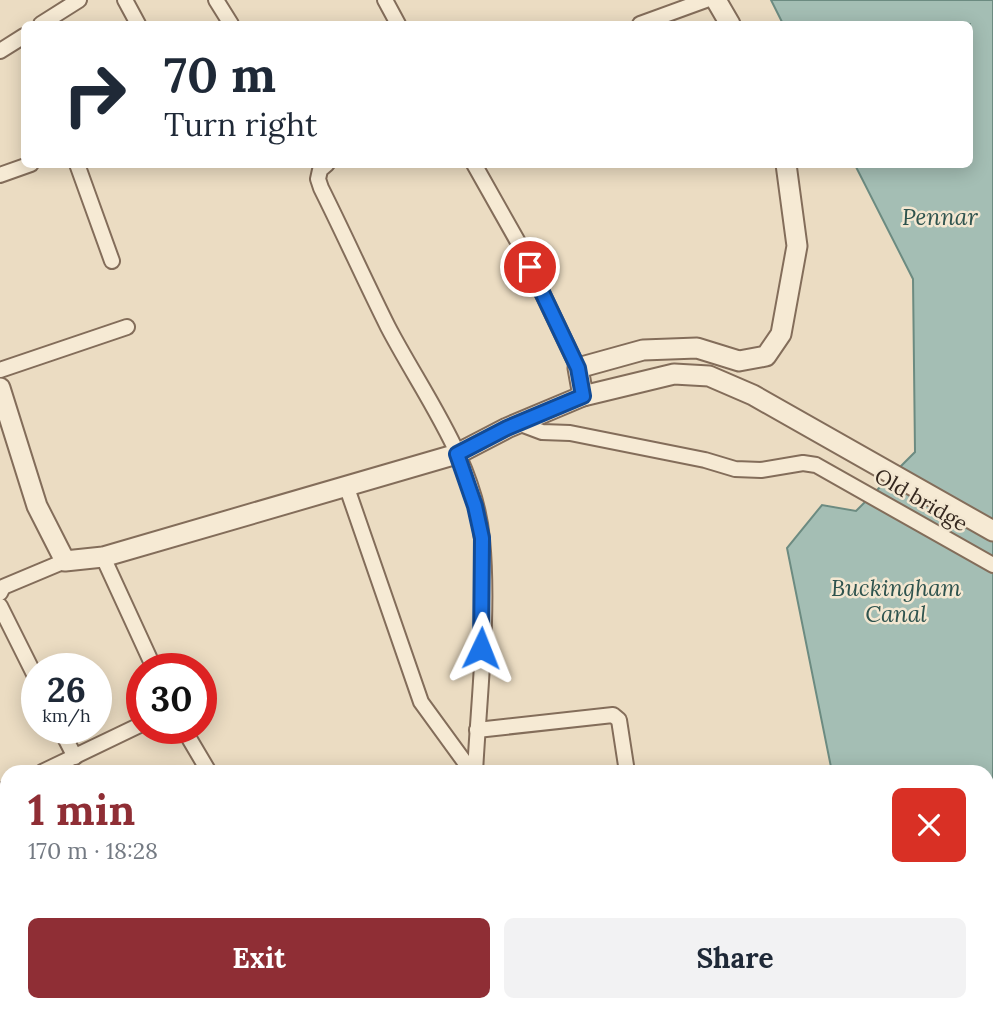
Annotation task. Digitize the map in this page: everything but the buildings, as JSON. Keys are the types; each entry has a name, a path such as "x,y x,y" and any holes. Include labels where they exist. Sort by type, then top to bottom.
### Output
{"street":[{"path":"46,21 79,0"},
{"path":"125,0 136,21"},
{"path":"216,0 228,21"},
{"path":"384,0 396,21"},
{"path":"648,21 706,0"},
{"path":"716,0 728,21"},
{"path":"0,51 21,38"},
{"path":"0,175 21,168"},
{"path":"77,168 112,261"},
{"path":"321,168 318,179 321,188 360,269 457,454 475,506 482,538 482,621 474,765"},
{"path":"476,168 518,242 578,368 583,396"},
{"path":"578,368 643,350 697,348 739,361 766,356 781,334 797,246 787,168"},
{"path":"0,370 127,327"},
{"path":"0,593 4,587 65,561 103,557 347,488 457,454 518,423 583,396 674,374 709,376 753,395 993,531"},
{"path":"0,388 7,430 37,506 65,561"},
{"name":"Old bridge","path":"518,423 542,432 582,435 705,460 735,469 761,470 803,463 828,471 993,565"},
{"path":"347,488 421,702 468,765"},
{"path":"103,557 146,653"},
{"path":"0,606 24,653"},
{"path":"477,730 613,715 619,720 626,765"},
{"path":"57,765 126,732"},
{"path":"68,744 75,757"},
{"path":"192,744 205,765"}],"water":[{"name":"Buckingham Canal","path":"771,0 993,0 993,765 831,765 787,548 822,505 856,511 915,452 913,279 857,168 973,168 973,21 782,21"}],"route":[{"path":"481,648 482,538 475,506 457,454 507,428 583,396 578,368 530,267"}],"water label":[{"name":"Pennar","path":"940,217"}]}
